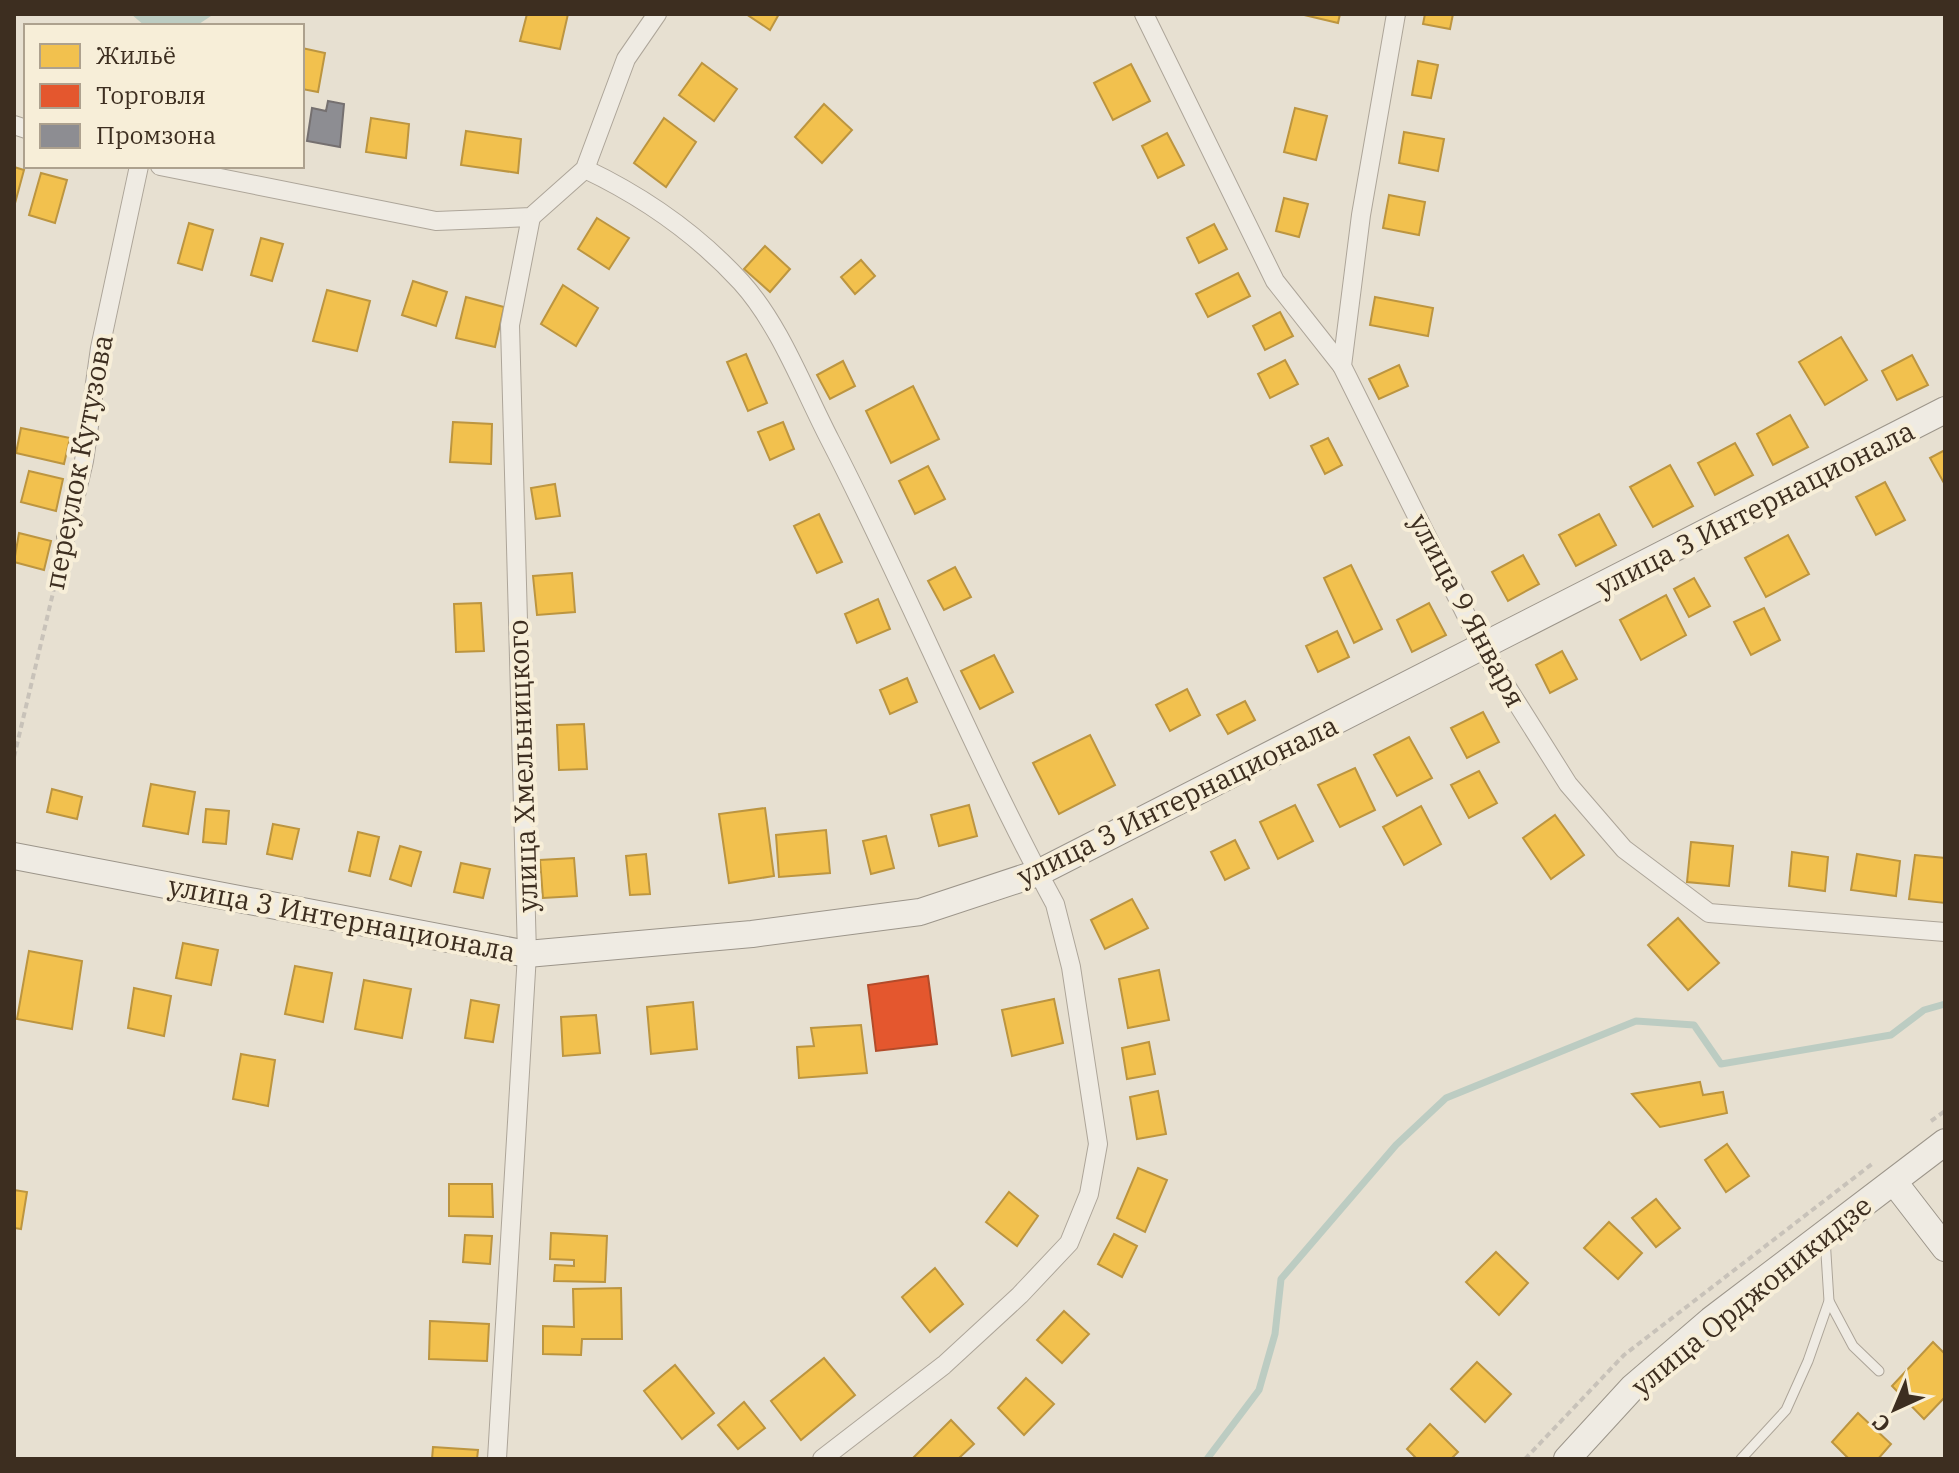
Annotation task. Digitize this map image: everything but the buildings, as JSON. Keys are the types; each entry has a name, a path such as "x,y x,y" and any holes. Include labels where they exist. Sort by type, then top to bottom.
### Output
{"street":[{"path":"170,168 436,221 531,217 585,169 626,59 657,14"},
{"name":"улица 9 Января","path":"1144,14 1275,281 1342,366 1483,649 1577,795 1624,849 1709,913 1945,932"},
{"path":"1342,366 1361,215 1396,14"},
{"name":"переулок Кутузова","path":"66,537 84,461 100,348 139,168"},
{"path":"585,169 635,193 694,236 742,284 767,321 866,511 1055,904 1071,967 1098,1144 1089,1194 1069,1243 1020,1295 944,1365 822,1459"},
{"name":"улица Хмельницкого","path":"497,1459 527,954 510,325 531,217"},
{"name":"улица 3 Интернационала","path":"14,856 527,954 752,934 920,912 1038,873 1483,649 1945,410"},
{"name":"улица Орджоникидзе","path":"1567,1459 1633,1387 1711,1320 1945,1142"},
{"path":"1894,1182 1945,1248"}],"lane":[{"path":"1741,1459 1786,1410 1808,1361 1829,1301 1825,1231"},
{"path":"1829,1301 1853,1346 1879,1371"}],"path":[{"name":"переулок Кутузова","path":"14,757 66,537"}],"shaded area":[{"path":"131,14 214,14 199,24 143,24"}],"waterway":[{"path":"1207,1459 1259,1390 1275,1334 1281,1279 1396,1145 1446,1098 1636,1021 1694,1025 1721,1064 1891,1035 1924,1010 1945,1004"}]}
